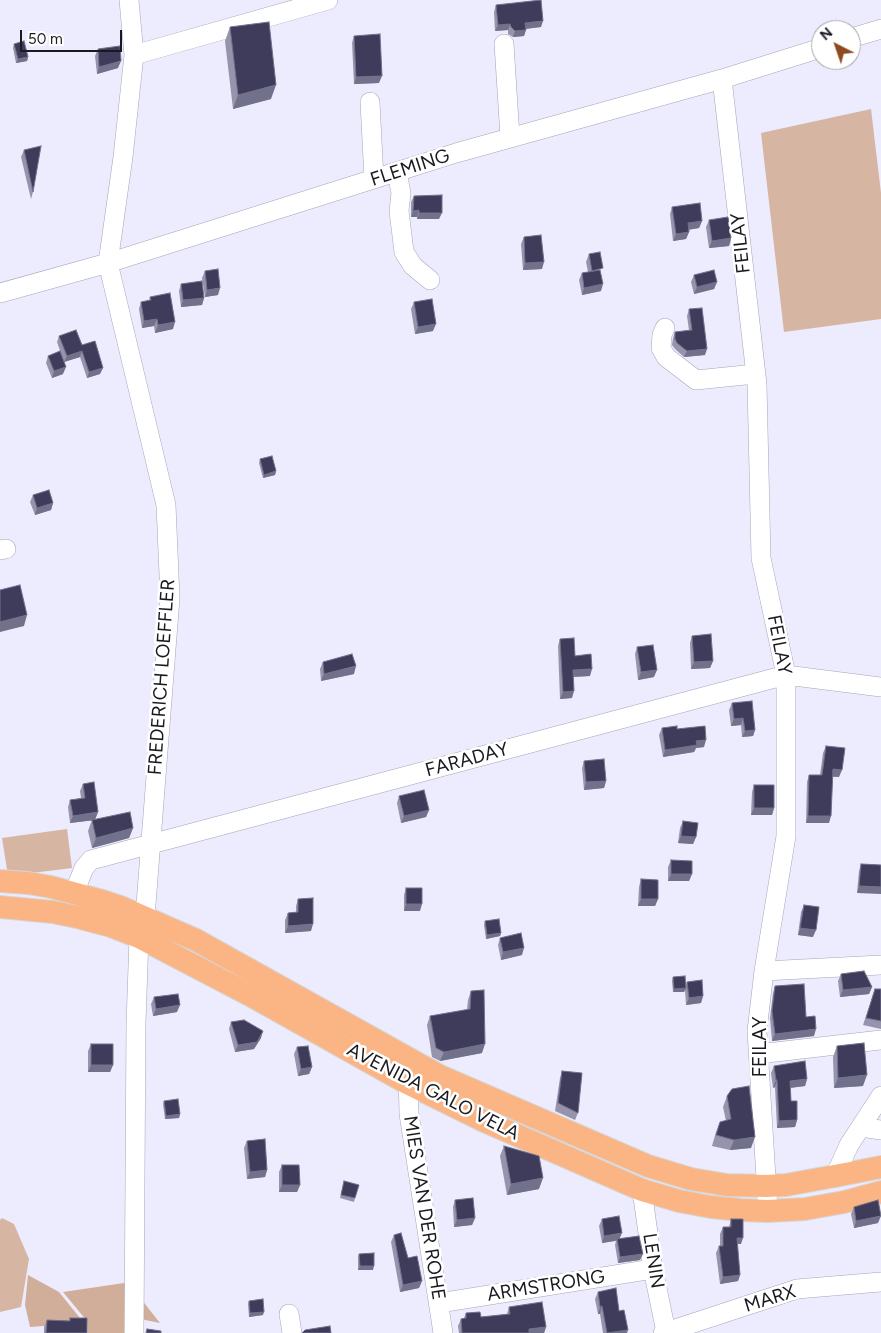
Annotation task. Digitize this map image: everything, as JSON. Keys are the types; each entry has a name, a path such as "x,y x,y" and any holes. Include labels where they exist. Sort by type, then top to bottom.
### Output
{"main road":[{"name":"AVENIDA GALO VELA","path":"0,881 28,883 74,893 122,908 142,927 250,995 407,1083 482,1120 642,1190 679,1201 711,1207 768,1211 805,1209 844,1202 881,1192"},
{"name":"AVENIDA GALO VELA","path":"0,907 53,912 111,926 142,927 196,940 440,1076 648,1166 691,1180 727,1185 766,1186 881,1167"}],"street":[{"path":"108,263 123,157 134,55 129,0"},
{"path":"134,55 328,0"},
{"path":"861,35 881,29"},
{"path":"504,44 510,137"},
{"name":"FLEMING","path":"0,293 108,263 510,137 589,117 811,51"},
{"name":"FEILAY","path":"722,79 756,374 762,558 786,675 786,836 764,971 757,1031 768,1211"},
{"path":"370,102 374,179"},
{"path":"396,172 401,193 399,211 404,252 413,266 430,280"},
{"name":"FREDERICH LOEFFLER","path":"108,263 166,505 170,598 142,927 136,1023 134,1333"},
{"path":"666,328 662,335 661,348 666,357 696,380 756,374"},
{"name":"FARADAY","path":"74,893 84,868 91,860 786,675 881,688"},
{"path":"764,971 881,965"},
{"path":"758,1054 881,1040"},
{"name":"MIES VAN DER ROHE","path":"409,1059 407,1083 409,1114 443,1333"},
{"path":"835,1176 849,1144 881,1096"},
{"path":"862,1125 881,1130"},
{"name":"LENIN","path":"642,1190 664,1332"},
{"name":"ARMSTRONG","path":"438,1303 653,1269"},
{"name":"MARX","path":"664,1332 796,1289 881,1282"},
{"path":"289,1314 292,1333"}],"shaded area":[{"path":"871,109 881,193 881,319 784,332 761,133"},
{"path":"67,829 72,868 8,876 2,838"},
{"path":"2,1218 14,1224 29,1259 21,1307 0,1312 0,1220"},
{"path":"28,1275 59,1292 84,1323 30,1327 25,1305"},
{"path":"124,1283 145,1304 160,1323 135,1318 134,1333 88,1333 87,1321 63,1292"}],"building":[{"path":"541,0 543,21 525,23 526,30 515,31 510,24 498,25 496,5"},
{"path":"269,22 276,85 238,95 230,27"},
{"path":"380,34 382,76 356,77 354,36"},
{"path":"24,41 28,57 18,59 14,44"},
{"path":"120,46 121,61 99,67 98,49"},
{"path":"41,146 33,192 24,150"},
{"path":"442,195 442,213 419,213 419,210 413,211 414,196"},
{"path":"700,203 702,221 688,223 689,232 676,234 672,207"},
{"path":"728,217 731,238 712,241 709,220"},
{"path":"541,235 544,262 525,263 524,237"},
{"path":"600,252 603,268 592,271 589,254"},
{"path":"218,269 220,288 207,290 205,271"},
{"path":"600,270 603,284 584,288 582,273"},
{"path":"714,270 717,282 697,287 694,275"},
{"path":"202,281 204,298 183,300 181,284"},
{"path":"170,293 175,322 158,325 157,319 144,321 141,302 151,300 150,297"},
{"path":"432,299 436,324 418,327 414,302"},
{"path":"702,308 707,349 687,351 677,343 675,332 692,330 689,309"},
{"path":"76,330 82,345 95,341 103,368 89,372 82,351 67,356 59,336"},
{"path":"60,351 66,367 54,371 48,356"},
{"path":"272,456 276,471 264,475 260,459"},
{"path":"49,490 53,503 37,508 33,495"},
{"path":"20,585 27,615 0,622 0,590"},
{"path":"711,634 713,661 694,662 692,636"},
{"path":"574,638 575,656 591,654 592,669 573,670 574,691 563,692 560,639"},
{"path":"653,645 657,670 641,672 637,647"},
{"path":"352,654 356,666 324,674 323,662"},
{"path":"752,701 755,730 745,731 743,718 734,719 732,703"},
{"path":"677,726 677,729 705,726 706,740 696,741 697,745 665,750 662,728"},
{"path":"826,746 845,748 842,770 833,769 831,816 808,816 809,775 822,775"},
{"path":"604,759 606,781 586,782 584,761"},
{"path":"94,782 98,812 73,816 70,800 85,798 83,784"},
{"path":"754,785 774,785 774,808 754,808"},
{"path":"424,790 429,810 404,816 399,796"},
{"path":"130,812 133,828 96,838 92,820"},
{"path":"683,821 698,823 696,837 681,836"},
{"path":"671,860 692,861 692,874 671,874"},
{"path":"861,864 881,865 881,887 859,886"},
{"path":"641,879 658,880 658,899 641,899"},
{"path":"406,888 422,888 422,904 406,904"},
{"path":"313,898 313,924 288,926 288,913 298,912 298,899"},
{"path":"804,905 819,907 816,930 800,928"},
{"path":"499,919 501,933 487,935 485,921"},
{"path":"521,933 524,948 503,952 500,938"},
{"path":"864,971 872,987 843,990 841,974"},
{"path":"685,976 686,988 674,989 673,977"},
{"path":"702,980 703,996 689,998 687,982"},
{"path":"804,984 806,1017 815,1016 816,1029 775,1034 772,1011 775,986"},
{"path":"875,989 881,989 881,1021 866,1018"},
{"path":"484,990 485,1044 444,1052 436,1048 430,1016 470,1009 471,991"},
{"path":"178,994 180,1005 156,1009 154,997"},
{"path":"244,1020 263,1031 257,1042 238,1045 231,1022"},
{"path":"864,1043 867,1075 838,1078 837,1046"},
{"path":"91,1044 113,1044 113,1065 91,1065"},
{"path":"308,1046 312,1067 301,1069 297,1047"},
{"path":"805,1061 807,1079 790,1081 791,1101 797,1101 797,1120 779,1121 777,1080 774,1066"},
{"path":"562,1071 582,1073 578,1113 558,1103"},
{"path":"749,1086 755,1137 734,1140 716,1135 720,1122 731,1119 727,1096 732,1089"},
{"path":"178,1099 180,1114 166,1116 164,1101"},
{"path":"265,1139 267,1170 250,1172 247,1141"},
{"path":"504,1146 539,1156 543,1178 511,1184"},
{"path":"282,1165 299,1165 300,1185 282,1185"},
{"path":"344,1181 359,1185 355,1198 341,1195"},
{"path":"473,1198 475,1218 457,1220 455,1200"},
{"path":"878,1200 881,1216 856,1221 854,1207"},
{"path":"619,1216 622,1233 604,1236 602,1219"},
{"path":"731,1219 743,1219 743,1238 737,1238 740,1275 723,1277 719,1246 723,1246 723,1227 731,1227"},
{"path":"401,1233 408,1258 417,1256 422,1281 403,1285 394,1235"},
{"path":"639,1236 643,1254 620,1257 617,1239"},
{"path":"374,1253 374,1266 360,1266 359,1254"},
{"path":"616,1288 619,1311 624,1310 628,1330 607,1333 598,1292"},
{"path":"263,1299 264,1312 250,1313 249,1301"},
{"path":"542,1302 546,1327 529,1329 529,1333 462,1333 461,1319 466,1318 466,1313 480,1312 481,1317 510,1314 509,1307"},
{"path":"70,1318 87,1318 87,1333 46,1333 47,1320 70,1321"},
{"path":"330,1326 331,1333 302,1333 305,1330"},
{"path":"147,1329 161,1331 161,1333 146,1333"}]}
